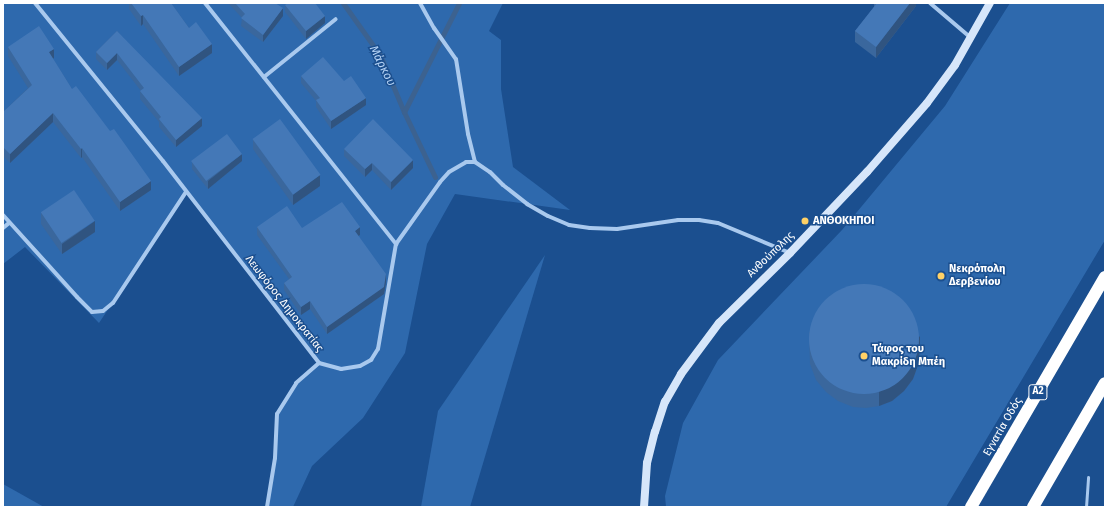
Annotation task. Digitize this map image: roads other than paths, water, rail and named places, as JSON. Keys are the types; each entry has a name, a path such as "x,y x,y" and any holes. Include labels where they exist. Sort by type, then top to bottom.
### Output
{"highway":[{"name":"Εγνατία Οδός","path":"971,507 1105,278"},
{"path":"1033,507 1105,383"}],"street":[{"name":"Λεωφόρος Δημοκρατίας","path":"35,3 163,161 318,363 341,369 350,368 370,360 378,349 396,244 430,195 449,172 458,166 475,162"},
{"path":"205,3 396,244"},
{"path":"420,3 434,28 456,59 468,134 475,162 490,172 503,186 527,204 548,216 569,224 590,228 617,229 678,220 699,220 718,223 790,253"},
{"path":"930,3 972,38"},
{"name":"Ανθούπολης","path":"644,507 647,463 665,402 681,374 719,323 790,253 899,136 927,103 955,65 972,38 990,3"},
{"path":"264,77 336,19"},
{"path":"3,214 9,223 92,312 103,311 113,303 186,192"},
{"path":"3,228 9,223"},
{"path":"267,507 276,458 277,414 296,383 318,363"}],"lane":[{"path":"1086,507 1088,477"}],"waterway":[{"name":"Μάρκου","path":"343,3 380,55 404,112"},
{"name":"Μάρκου","path":"435,177 404,112 459,3"}],"place":[{"name":"ΑΝΘΟΚΗΠΟΙ","path":"805,221"},
{"name":"Νεκρόπολη Δερβενίου","path":"941,276"},
{"name":"Τάφος του Μακρίδη Μπέη","path":"864,356"}]}
